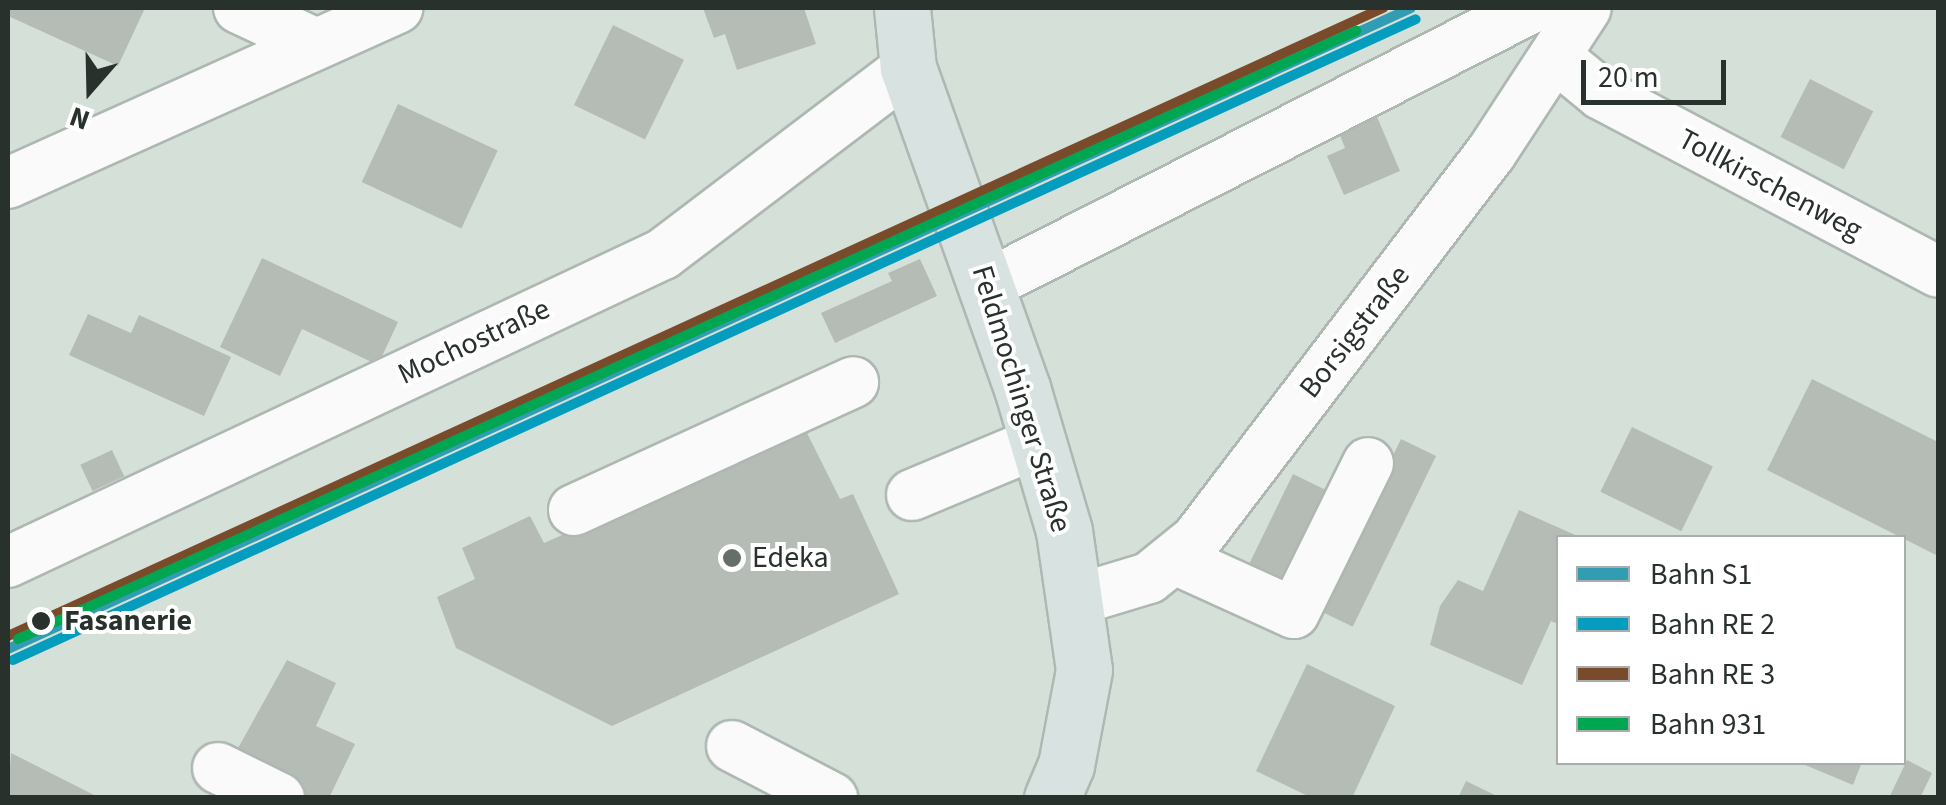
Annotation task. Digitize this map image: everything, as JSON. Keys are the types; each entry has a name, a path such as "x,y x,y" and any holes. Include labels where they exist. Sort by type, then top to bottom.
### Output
{"main road":[{"name":"Feldmochinger Straße","path":"902,8 908,68 1039,442 1076,600 1084,670 1066,765 1052,798"}],"street":[{"path":"239,8 312,42"},
{"path":"987,286 1530,8"},
{"name":"Borsigstraße","path":"1076,600 1148,578 1177,560 1409,262 1556,58 1586,8"},
{"path":"8,182 388,9"},
{"name":"Tollkirschenweg","path":"1556,58 1601,94 1938,272"},
{"name":"Mochostraße","path":"8,562 663,254 908,68"},
{"path":"574,510 853,382"},
{"path":"912,495 1039,442"},
{"path":"1177,560 1294,613 1368,462"},
{"path":"732,746 832,798"},
{"path":"218,768 279,798"}],"building":[{"path":"8,8 145,8 118,66 8,16"},
{"path":"703,8 804,8 816,44 737,70 725,34 714,38"},
{"path":"613,25 684,60 645,140 574,105"},
{"path":"1810,79 1873,111 1844,169 1780,137"},
{"path":"398,104 498,150 461,228 362,182"},
{"path":"1375,112 1400,171 1344,195 1327,156 1345,148 1337,128"},
{"path":"262,258 398,322 378,365 302,329 280,376 220,347"},
{"path":"920,259 937,296 835,343 821,313 892,281 888,273"},
{"path":"88,314 131,333 139,315 231,357 204,416 69,355"},
{"path":"1812,379 1938,442 1938,556 1906,540 1906,535 1896,535 1767,470"},
{"path":"1632,427 1713,466 1681,531 1600,492"},
{"path":"805,429 840,499 853,494 899,594 612,726 456,648 437,597 475,579 462,548 530,516 544,543"},
{"path":"1401,439 1436,456 1353,627 1318,610"},
{"path":"112,450 124,476 93,491 80,465"},
{"path":"1293,474 1326,490 1282,582 1248,566"},
{"path":"1519,510 1575,535 1556,535 1556,623 1551,621 1522,685 1430,645 1440,606 1458,580 1483,591"},
{"path":"287,660 336,683 316,726 355,744 329,798 293,798 228,766"},
{"path":"1307,664 1395,706 1352,798 1312,798 1256,771"},
{"path":"11,753 100,798 8,798"},
{"path":"1805,765 1861,765 1853,785"},
{"path":"1906,765 1932,773 1920,798 1889,798"},
{"path":"1466,781 1501,798 1458,798"}],"rail line":[{"name":"S1","path":"8,649 1411,8"},
{"name":"931","path":"18,639 1356,31"}],"transit line":[{"path":"8,636 1383,8"},
{"path":"13,660 1416,19"}],"place":[{"name":"Edeka","path":"732,558"},
{"name":"Fasanerie","path":"41,621"}]}
